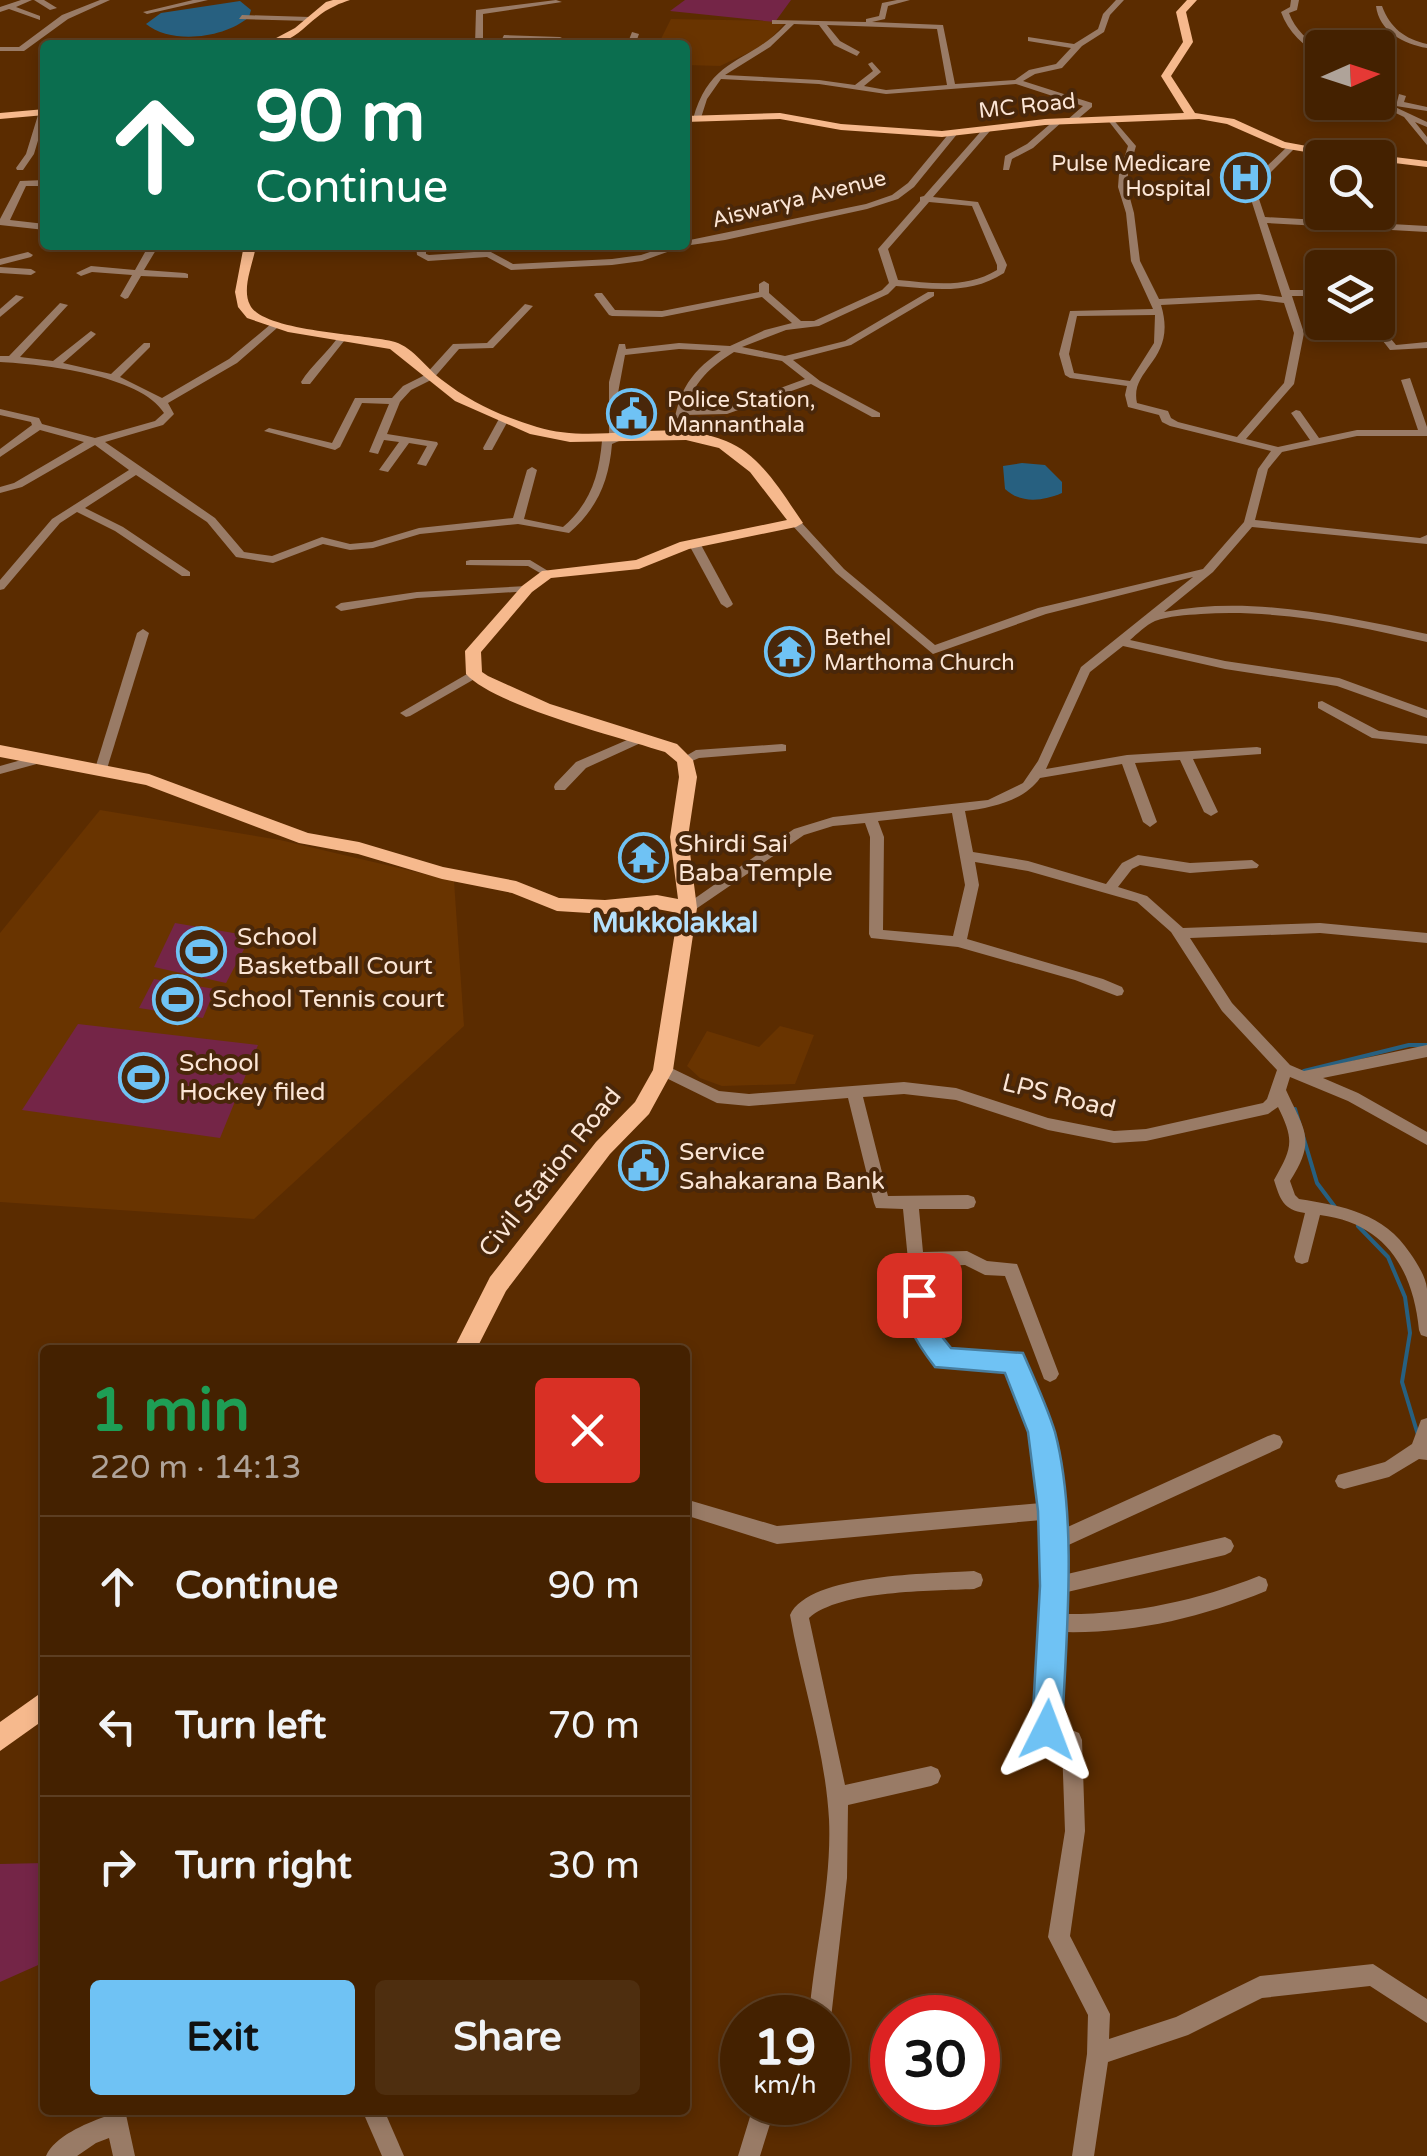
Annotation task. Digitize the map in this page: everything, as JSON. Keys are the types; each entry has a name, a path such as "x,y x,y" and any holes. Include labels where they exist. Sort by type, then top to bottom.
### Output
{"main road":[{"path":"278,40 299,30 308,15 345,0"},
{"path":"1191,116 1166,76 1188,42 1181,12 1192,0"},
{"path":"0,118 40,115"},
{"name":"MC Road","path":"691,119 780,116 841,128 954,133 1064,121 1191,116 1230,121 1263,138 1305,150"},
{"path":"1395,160 1427,164"},
{"path":"249,250 241,284 244,306 252,318 274,326 394,346 410,354 429,377 460,400 552,436 611,441 677,436 711,440 733,451 766,484 796,523 694,544 639,564 548,574 527,589 473,652 474,674 544,708 671,748 685,760"},
{"path":"0,751 149,780 305,838 359,848 442,874 516,887 557,904 605,907 658,902 688,908"},
{"name":"Civil Station Road","path":"467,1345 498,1284 603,1148 642,1108 663,1070 688,908 679,838 688,777 685,760"},
{"path":"0,1738 40,1707"}],"street":[{"path":"5,8 28,0"},
{"path":"38,0 53,8"},
{"path":"0,50 21,49 65,17 106,0"},
{"path":"147,12 204,0"},
{"path":"865,22 882,17 883,2 906,0"},
{"path":"1016,82 1032,72 1059,66 1076,47 1101,30 1106,14 1120,0"},
{"path":"1296,0 1294,8 1285,12 1285,18 1305,42"},
{"path":"480,40 479,12 558,2"},
{"path":"5,8 37,18"},
{"path":"1379,8 1383,19 1404,42 1427,46"},
{"path":"242,17 308,15"},
{"path":"775,22 940,26 952,88"},
{"path":"691,119 718,78 753,50 778,41 792,22"},
{"path":"822,24 837,43 857,54"},
{"path":"560,40 566,26"},
{"path":"633,40 635,34"},
{"path":"506,37 538,40"},
{"path":"1030,39 1076,47"},
{"path":"856,90 874,78 878,69 872,64"},
{"path":"718,78 820,82 856,90 893,92 1016,82 1089,105 1008,158 1006,168"},
{"path":"1402,96 1399,104 1427,109"},
{"path":"1395,110 1427,125"},
{"path":"1406,117 1427,142"},
{"path":"1111,118 1132,146 1130,164 1122,179 1123,193 1136,264 1150,283 1162,331 1152,363 1131,384 1128,392 1132,405 1159,410 1174,424 1278,450 1357,433 1426,433 1406,380"},
{"path":"20,168 40,126"},
{"path":"894,283 883,249 986,131"},
{"name":"Aiswarya Avenue","path":"690,244 846,212 900,194 934,151 954,133"},
{"path":"1239,441 1289,384 1299,333 1253,194 1268,170 1292,148"},
{"path":"40,184 24,183 3,222 40,226"},
{"path":"894,283 972,287 1001,272 1002,265 975,204 923,199"},
{"path":"1264,220 1427,229"},
{"path":"126,296 151,250"},
{"name":"Aiswarya Avenue","path":"422,250 428,258 488,254 511,267 612,262 667,250"},
{"path":"0,266 28,255"},
{"path":"0,266 31,272"},
{"path":"81,273 91,269 185,276"},
{"path":"677,436 679,412 688,388 716,360 776,328 816,324 886,292 894,283"},
{"path":"599,296 612,313 662,314 764,289 799,324"},
{"path":"0,412 100,443 211,520 240,555 250,559 288,556 322,540 350,546 374,545 419,531 518,521 565,531 591,506 603,477 611,441 614,372 622,349 736,349 785,359 848,343 931,294"},
{"path":"1131,384 1070,375 1064,354 1073,313 1305,294"},
{"path":"0,314 19,297"},
{"path":"6,359 63,305"},
{"path":"374,452 395,401 407,388 429,377 456,346 490,346 528,306"},
{"path":"162,402 232,361 274,326"},
{"path":"53,366 92,334"},
{"path":"306,382 312,368 338,348 343,336"},
{"path":"1386,340 1392,348 1427,345"},
{"path":"114,377 147,345"},
{"path":"0,490 18,485 90,443 100,443 166,418 167,408 136,384 114,377 6,359"},
{"path":"785,359 812,380 876,415"},
{"path":"679,412 727,411 812,380"},
{"path":"269,432 335,447 359,400 395,401"},
{"path":"1296,413 1316,440"},
{"path":"488,448 504,419"},
{"path":"0,454 38,426"},
{"path":"380,436 433,444 422,464"},
{"path":"384,470 405,440"},
{"path":"688,908 799,832 870,817 990,804 1028,786 1085,670 1209,570 1248,523 1263,468 1278,450"},
{"path":"0,588 56,520 136,470"},
{"path":"518,521 532,470"},
{"path":"76,506 119,529 186,574"},
{"path":"796,523 840,571 933,650 1042,611 1209,570"},
{"path":"1248,523 1423,542 1427,538"},
{"path":"694,544 727,604"},
{"path":"470,564 530,563 548,574"},
{"path":"341,607 417,595 527,589"},
{"path":"1145,620 1230,610 1360,623 1427,638"},
{"path":"100,772 143,633"},
{"path":"1118,642 1225,665 1338,682 1427,714"},
{"path":"406,713 474,674"},
{"path":"1322,705 1376,735 1427,740"},
{"path":"560,787 581,764 641,738"},
{"path":"685,760 696,754 782,748"},
{"path":"1035,775 1128,759 1257,752"},
{"path":"1185,756 1211,812"},
{"path":"0,770 38,759"},
{"path":"1128,759 1150,822"},
{"path":"958,807 972,885 958,942"},
{"path":"870,817 877,836 876,934 958,942 994,955 1083,975 1117,990"},
{"path":"969,856 1001,860 1142,900 1180,933 1226,1006 1279,1063 1427,1139"},
{"path":"1110,888 1126,866 1138,860 1190,868 1252,866"},
{"path":"1180,933 1320,928 1427,938"},
{"path":"1302,1077 1427,1051"},
{"path":"1279,1063 1278,1090 1301,1142 1298,1158 1282,1180 1282,1187 1295,1205 1354,1216 1390,1240 1414,1271 1424,1296 1427,1330"},
{"path":"663,1070 717,1097 749,1100 854,1092 877,1196 882,1203 968,1202"},
{"name":"LPS Road","path":"854,1092 904,1088 956,1094 1048,1124 1114,1137 1146,1135 1268,1108 1278,1090"},
{"path":"910,1203 923,1331 944,1359 1014,1362 1042,1432 1054,1586 1047,1730 1072,1740 1075,1831 1059,1938 1099,2014 1098,2054 1084,2156"},
{"path":"1302,1257 1314,1208"},
{"path":"916,1259 967,1258 985,1268 1011,1269 1050,1374"},
{"path":"1344,1481 1389,1469 1423,1452 1427,1426"},
{"path":"1053,1543 1274,1442"},
{"path":"690,1513 777,1535 1051,1511"},
{"path":"1054,1586 1226,1546"},
{"path":"821,1995 832,1911 838,1797 809,1676 799,1615 826,1595 974,1580"},
{"path":"1054,1623 1086,1625 1201,1606 1259,1585"},
{"path":"838,1797 931,1776"},
{"path":"1098,2054 1180,2027 1260,1987 1372,1975 1427,2012"},
{"path":"375,2115 393,2156"},
{"path":"57,2156 115,2117 124,2156"},
{"path":"749,2156 758,2125"}],"shaded area":[{"path":"685,0 791,0 775,22 670,11"},
{"path":"671,19 785,23 765,45 720,66 690,65 690,40 660,40"},
{"path":"100,810 280,840 454,881 464,1026 254,1219 0,1202 0,933"},
{"name":"School Basketball Court","path":"175,923 251,936 226,983 154,967"},
{"name":"School Tennis court","path":"154,979 215,989 203,1018 139,1008"},
{"name":"School Hockey filed","path":"78,1024 258,1045 220,1138 22,1110"},
{"path":"780,1026 814,1035 795,1084 722,1086 700,1078 687,1066 707,1031 759,1047"},
{"path":"40,1863 40,1964 0,1982 0,1864"}],"water":[{"path":"240,1 251,10 249,17 213,34 170,35 146,24 161,13"},
{"path":"1045,465 1062,482 1062,493 1032,500 1011,494 1005,489 1003,466"}],"waterway":[{"path":"1304,1071 1409,1045 1427,1045"},
{"path":"1295,1109 1317,1183 1335,1207"},
{"path":"1358,1226 1388,1257 1405,1297 1410,1333 1402,1382 1418,1435"}],"place":[{"name":"Pulse Medicare Hospital","path":"1246,177"},
{"name":"Police Station, Mannanthala","path":"632,413"},
{"name":"Bethel Marthoma Church","path":"789,651"},
{"name":"Shirdi Sai Baba Temple","path":"643,858"},
{"name":"School Basketball Court","path":"202,951"},
{"name":"School Tennis court","path":"177,999"},
{"name":"School Hockey filed","path":"144,1077"},
{"name":"Service Sahakarana Bank","path":"644,1166"}],"district":[{"name":"Mukkolakkal","path":"675,923"}],"route":[{"path":"919,1295 923,1331 944,1359 1014,1362 1042,1432 1054,1586 1047,1730"}]}
